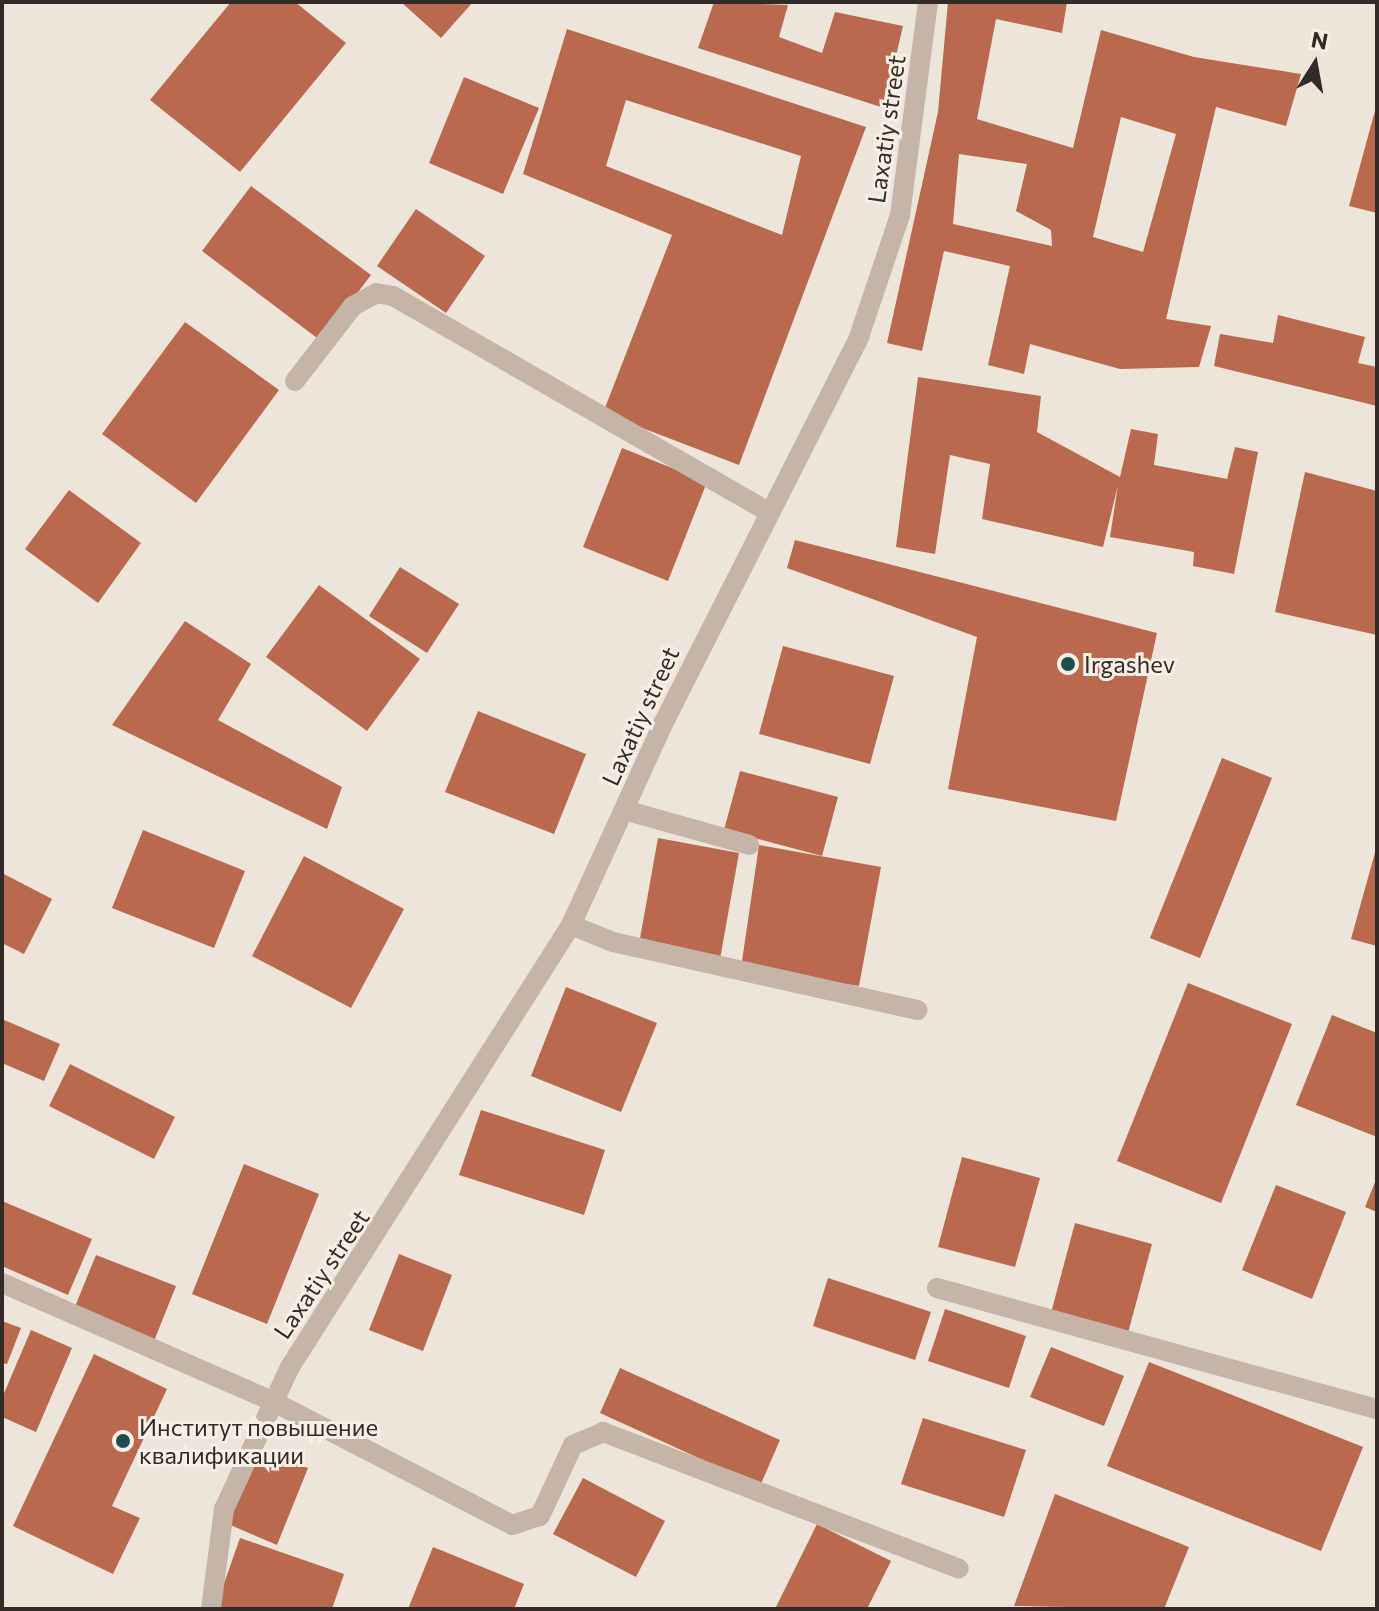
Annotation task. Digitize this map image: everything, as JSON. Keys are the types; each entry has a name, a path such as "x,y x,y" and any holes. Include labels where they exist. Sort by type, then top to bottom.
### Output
{"street":[{"name":"Laxatiy street","path":"211,1609 224,1509 274,1402 571,925 768,512 859,337 900,215 928,2"},
{"path":"295,381 353,306 376,293 393,296 768,512"},
{"path":"624,810 749,845"},
{"path":"571,925 613,942 917,1010"},
{"path":"2,1283 274,1402 512,1525 540,1516 573,1445 603,1432 959,1569"},
{"path":"937,1288 1377,1409"}],"building":[{"path":"231,2 295,2 346,43 240,172 150,100"},
{"path":"401,2 473,2 441,38"},
{"path":"714,2 788,5 779,37 822,53 835,12 903,26 884,108 698,48"},
{"path":"948,2 1067,2 1062,33 996,19 977,119 1073,148 1101,30 1194,57 1301,74 1286,126 1216,107 1166,319 1211,326 1199,367 1120,369 1030,344 1024,374 988,365 1010,266 944,251 922,351 887,343 938,112","holes":["1121,117 1176,134 1143,252 1093,237","959,154 1027,164 1016,211 1051,230 1052,246 953,224"]},
{"path":"567,29 866,127 739,465 603,413 672,235 523,174","holes":["626,100 801,156 782,235 606,166"]},
{"path":"464,77 539,108 503,194 429,163"},
{"path":"1377,107 1377,213 1349,206"},
{"path":"251,186 371,275 321,341 202,251"},
{"path":"416,209 485,256 446,313 377,266"},
{"path":"1278,315 1365,337 1358,363 1377,367 1377,406 1214,366 1220,334 1273,343"},
{"path":"185,322 279,390 196,503 102,434"},
{"path":"918,377 1041,396 1037,432 1120,477 1131,429 1158,434 1154,465 1227,479 1235,447 1258,452 1234,574 1193,566 1194,552 1110,537 1118,485 1103,547 982,519 990,464 950,455 935,554 896,547"},
{"path":"622,448 707,482 668,581 583,547"},
{"path":"1305,472 1377,491 1377,635 1275,612"},
{"path":"69,490 141,543 98,603 25,549"},
{"path":"795,540 1157,633 1116,821 948,789 977,637 787,568"},
{"path":"400,567 459,604 427,653 369,616"},
{"path":"319,585 420,659 367,731 266,657"},
{"path":"185,621 251,664 218,720 342,787 327,829 112,725"},
{"path":"783,646 894,676 870,764 759,734"},
{"path":"478,711 586,754 554,834 445,792"},
{"path":"1222,758 1272,778 1200,958 1150,938"},
{"path":"740,771 838,797 822,856 724,830"},
{"path":"143,830 245,871 214,948 112,908"},
{"path":"658,838 739,853 720,959 639,944"},
{"path":"759,845 881,867 859,986 741,968"},
{"path":"1377,849 1377,946 1351,939"},
{"path":"304,856 404,909 351,1008 252,956"},
{"path":"2,873 52,899 24,954 2,943"},
{"path":"1188,983 1292,1024 1221,1203 1117,1161"},
{"path":"566,987 657,1023 621,1112 531,1076"},
{"path":"1332,1015 1377,1033 1377,1137 1296,1105"},
{"path":"2,1019 60,1044 44,1081 2,1063"},
{"path":"70,1064 175,1117 154,1159 49,1106"},
{"path":"481,1110 605,1150 584,1215 459,1175"},
{"path":"962,1157 1040,1178 1015,1267 938,1247"},
{"path":"244,1164 319,1194 267,1324 192,1294"},
{"path":"1377,1177 1377,1212 1365,1207"},
{"path":"1276,1185 1346,1212 1312,1299 1242,1270"},
{"path":"2,1201 92,1239 68,1295 2,1266"},
{"path":"1075,1223 1152,1244 1128,1333 1051,1313"},
{"path":"399,1254 452,1275 423,1351 369,1330"},
{"path":"96,1255 176,1286 152,1346 72,1314"},
{"path":"828,1278 931,1312 915,1360 813,1326"},
{"path":"945,1309 1026,1336 1009,1388 928,1361"},
{"path":"2,1321 21,1328 7,1364 2,1363"},
{"path":"31,1330 72,1348 36,1432 2,1417 2,1398"},
{"path":"1051,1347 1124,1376 1104,1426 1030,1397"},
{"path":"94,1354 167,1389 112,1506 140,1518 113,1574 13,1526"},
{"path":"1149,1362 1363,1447 1321,1551 1107,1466"},
{"path":"620,1368 780,1440 760,1486 600,1413"},
{"path":"923,1418 1026,1450 1004,1517 901,1484"},
{"path":"260,1449 308,1468 277,1545 228,1524"},
{"path":"583,1478 665,1521 636,1577 553,1534"},
{"path":"1055,1494 1189,1547 1164,1609 1014,1606"},
{"path":"817,1524 891,1561 867,1609 775,1609"},
{"path":"240,1538 344,1574 332,1609 215,1609"},
{"path":"433,1547 524,1584 514,1609 408,1609"}],"place":[{"name":"Irgashev","path":"1068,664"},
{"name":"Институт повышение квалификации","path":"123,1441"}]}
